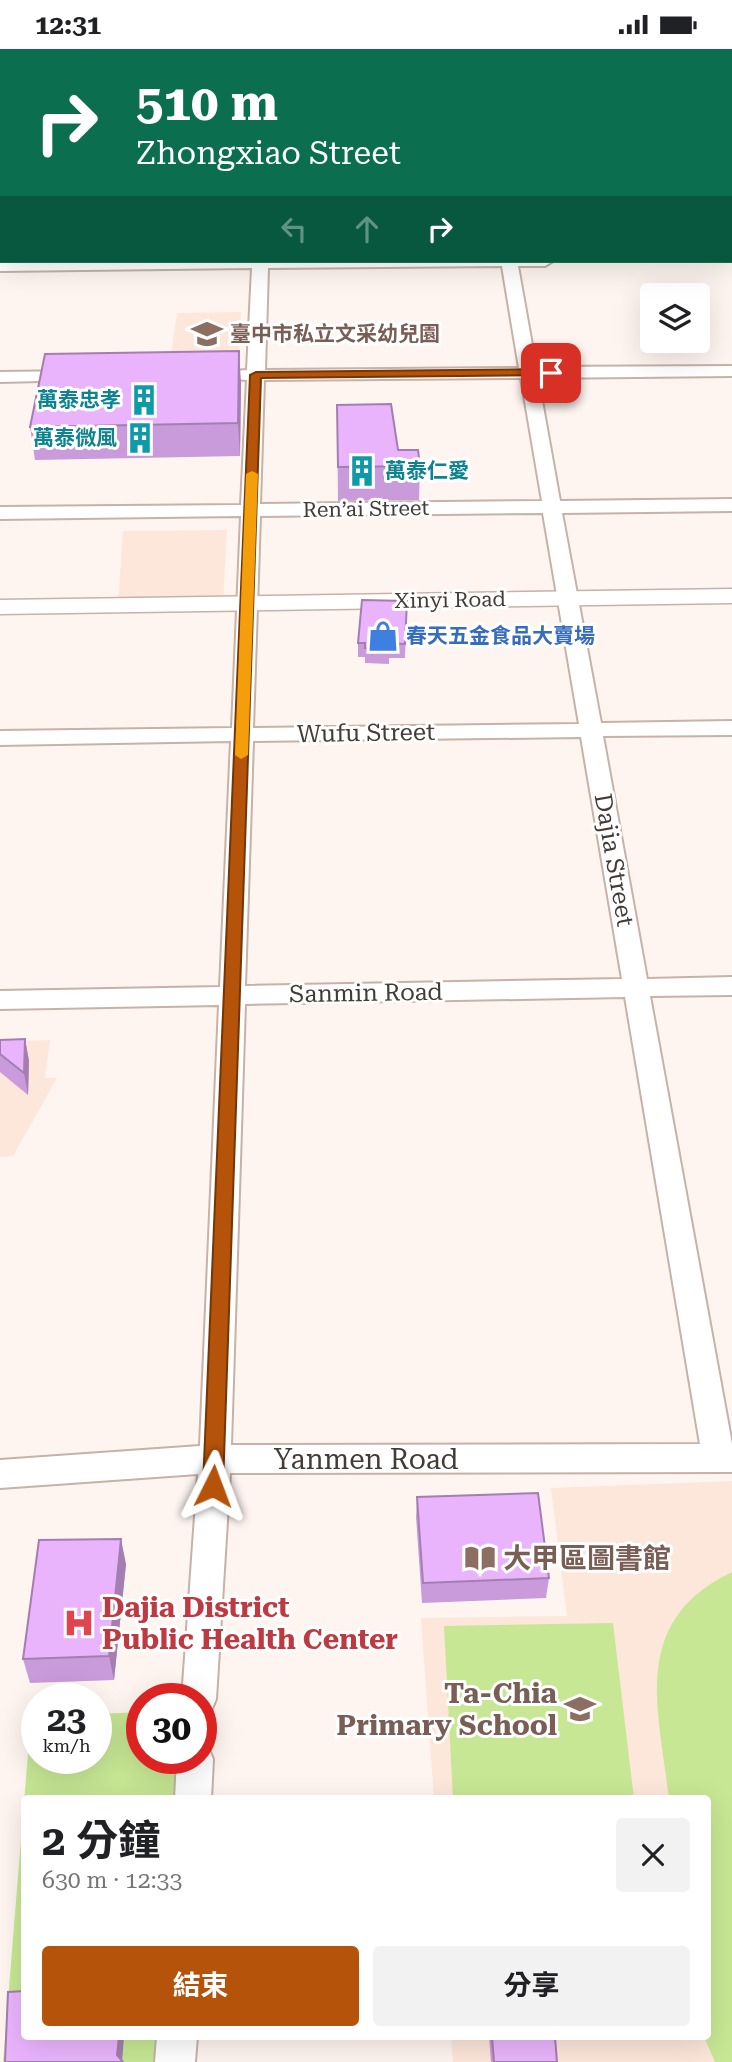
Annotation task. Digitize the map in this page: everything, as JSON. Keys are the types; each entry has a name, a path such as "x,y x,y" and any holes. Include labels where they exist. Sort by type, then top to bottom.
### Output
{"street":[{"path":"2,268 343,263"},
{"name":"Dajia Street","path":"509,263 636,988 725,1458"},
{"path":"200,1683 215,1459 260,264"},
{"path":"215,375 732,371"},
{"path":"0,377 94,376"},
{"name":"Ren’ai Street","path":"0,513 732,505"},
{"name":"Xinyi Road","path":"0,607 732,596"},
{"name":"Wufu Street","path":"0,738 732,728"},
{"name":"Sanmin Road","path":"0,1000 732,986"},
{"name":"Yanmen Road","path":"0,1474 215,1459 725,1458"},
{"path":"192,1795 194,1774"},
{"path":"175,2062 177,2040"}],"shaded area":[{"name":"臺中市私立文采幼兒園","path":"241,312 239,354 171,355 177,313"},
{"path":"227,530 223,603 118,603 123,531"},
{"path":"50,1040 45,1078 57,1078 13,1156 0,1157 0,1042"},
{"name":"Ta-Chia Primary School","path":"732,1481 732,2062 453,2062 451,2040 711,2040 711,1795 434,1795 421,1618 567,1616 551,1488"}],"green space":[{"path":"732,1572 732,2062 715,2062 705,2040 711,2040 711,1795 668,1795 657,1699 658,1669 664,1641 678,1615 700,1592"},
{"path":"613,1623 634,1795 453,1795 444,1626"},
{"path":"112,1713 126,1713 126,1774 175,1774 174,1795 24,1795 26,1774 112,1774"},
{"path":"21,1840 21,2040 163,2040 162,2062 3,2062"}],"building":[{"path":"239,351 238,423 30,427 45,354"},
{"path":"391,404 398,450 418,450 420,466 338,467 337,405"},
{"name":"春天五金食品大賣場","path":"362,600 407,601 405,644 390,643 390,649 365,648 365,643 358,643"},
{"path":"25,1039 24,1073 0,1054 0,1040"},
{"name":"大甲區圖書館","path":"538,1493 549,1578 423,1583 417,1497"},
{"name":"Dajia District Public Health Center","path":"121,1539 109,1656 23,1659 39,1540"},
{"path":"21,1991 21,2040 119,2040 117,2055 123,2062 5,2062 8,1992"},
{"path":"492,2040 555,2040 557,2062 494,2062"}],"slow traffic":[{"path":"241,755 252,474"}],"place":[{"name":"臺中市私立文采幼兒園","path":"207,334"},
{"name":"萬泰忠孝","path":"144,400"},
{"name":"萬泰微風","path":"140,438"},
{"name":"萬泰仁愛","path":"362,471"},
{"name":"春天五金食品大賣場","path":"383,636"},
{"name":"大甲區圖書館","path":"480,1558"},
{"name":"Dajia District Public Health Center","path":"79,1623"},
{"name":"Ta-Chia Primary School","path":"580,1709"}],"route":[{"path":"213,1486 256,375 551,373"}]}
